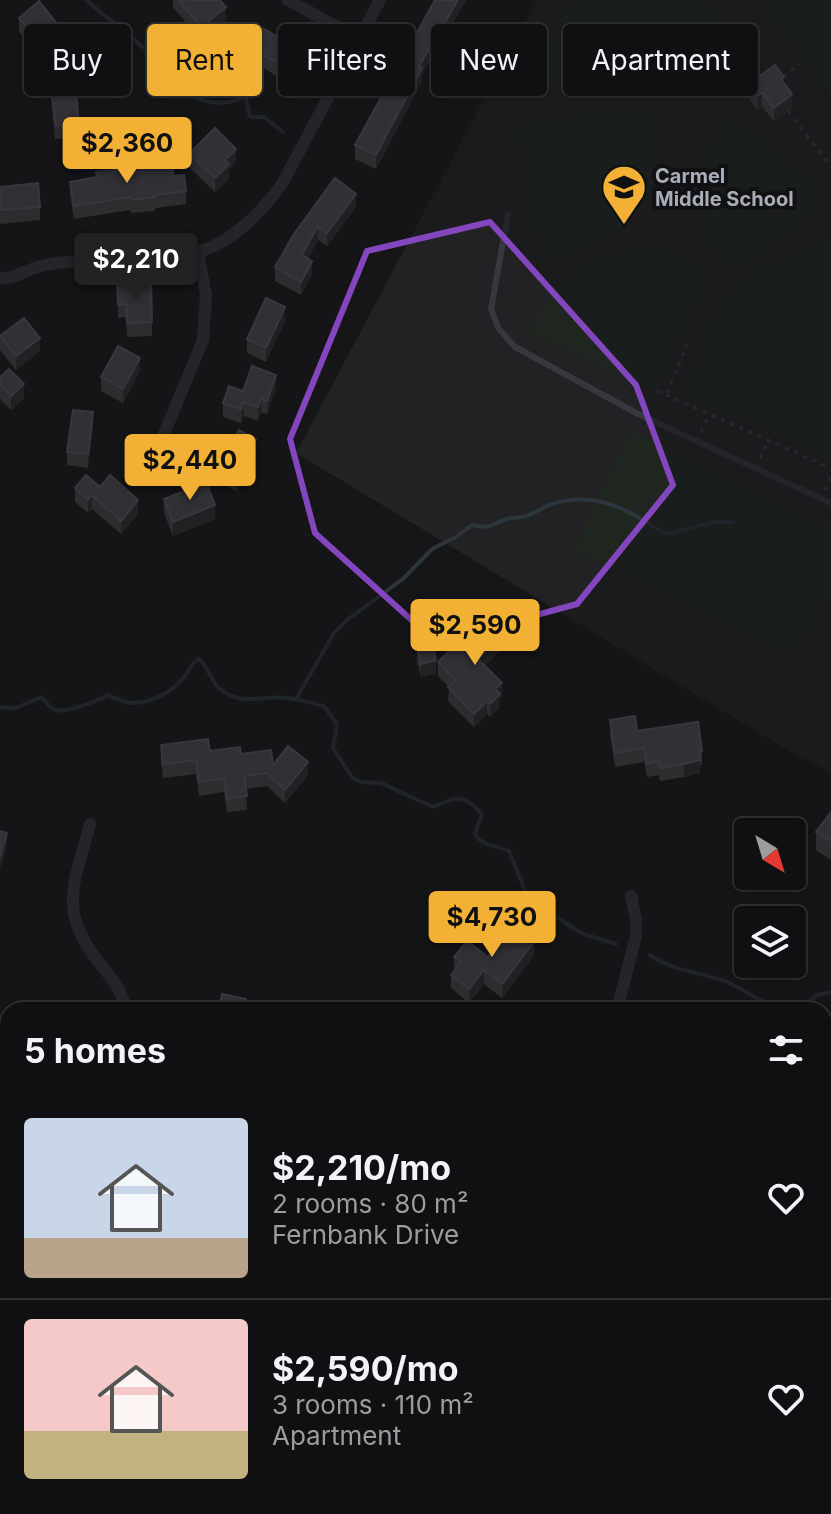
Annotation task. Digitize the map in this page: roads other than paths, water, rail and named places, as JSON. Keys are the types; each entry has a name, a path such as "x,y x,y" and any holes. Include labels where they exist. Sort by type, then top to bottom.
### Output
{"street":[{"path":"288,0 332,24"},
{"path":"367,24 380,0"},
{"path":"0,278 10,278 46,264 162,260 198,253 238,231 267,205 282,184 329,96"},
{"path":"157,451 203,340 206,295 198,253"},
{"path":"90,824 75,880 73,918 84,943 120,990 123,1002"},
{"path":"619,1002 636,936 631,896"}],"lane":[{"path":"508,214 491,309 499,329 515,347 640,415 831,503"}],"waterway":[{"path":"86,0 155,57 181,89 204,101 217,103 244,97 250,117 264,117 283,132"},
{"path":"296,699 334,633 347,620 404,578 432,549 472,525 490,526 529,515 549,505 582,499 610,504 666,534 714,522 733,522"},
{"path":"0,707 16,708 41,697 56,710 82,706 108,695 129,703 148,701 176,685 199,659 217,686 236,698 278,697 324,706 337,724 333,748 352,777 360,782 381,783 433,807 454,799 470,803 482,814 475,833 478,838 509,851 527,895 537,908 583,934 616,944"},
{"path":"650,955 679,969 727,982 764,1002"},
{"path":"807,1002 831,992"}],"place":[{"name":"Carmel Middle School","path":"624,226"}]}
